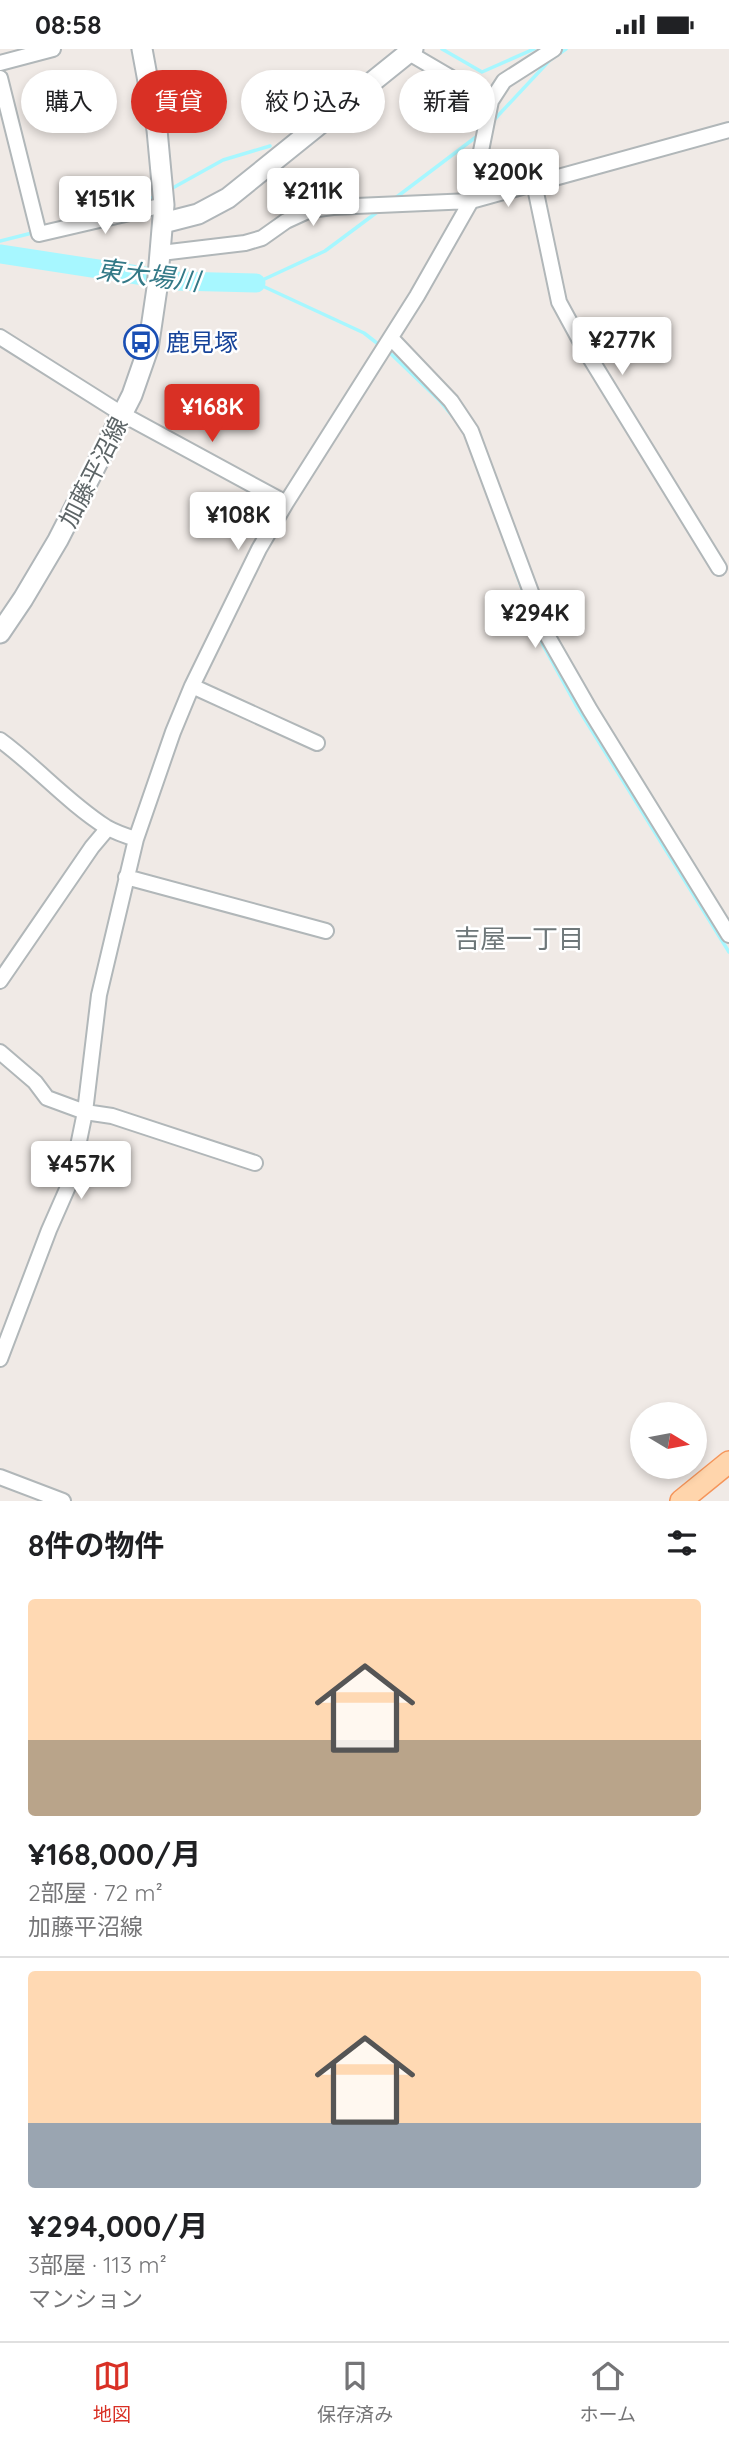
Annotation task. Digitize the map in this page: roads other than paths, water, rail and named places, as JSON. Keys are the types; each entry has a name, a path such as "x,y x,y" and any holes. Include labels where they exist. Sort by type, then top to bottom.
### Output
{"main road":[{"name":"加藤平沼線","path":"0,633 39,574 138,381 148,349 164,214 157,131 142,49"},
{"path":"164,214 198,214 228,198 411,51"},
{"path":"681,1501 729,1462"}],"street":[{"path":"0,63 53,49"},
{"path":"495,95 504,81 554,49"},
{"path":"411,51 441,70"},
{"path":"0,78 38,234 164,214"},
{"path":"161,253 245,243 262,238 286,221 310,210 471,201 729,130"},
{"path":"0,1359 7,1320 71,1180 85,1112 99,995 136,839 173,732 259,549 391,338 471,201 485,133"},
{"path":"534,183 559,302 590,358 719,568"},
{"path":"0,337 122,414 286,503"},
{"path":"391,338 451,401 471,431 547,635 590,710 729,935"},
{"path":"192,687 317,743"},
{"path":"0,740 65,797 108,828 136,839"},
{"path":"0,981 92,847 108,828"},
{"path":"126,877 326,931"},
{"path":"0,1052 35,1082 47,1098 85,1112 112,1116 255,1163"},
{"path":"0,1477 63,1501"}],"waterway":[{"path":"442,49 482,72 534,49"},
{"path":"495,119 550,60 566,49"},
{"path":"394,199 480,134"},
{"path":"169,190 223,160 270,146"},
{"path":"134,205 156,196"},
{"path":"256,283 325,251 380,210"},
{"path":"0,241 36,232"},
{"name":"東大場川","path":"0,254 177,281 256,283"},
{"path":"256,283 364,333 382,347"},
{"path":"388,351 454,418"},
{"path":"514,567 543,645 576,705 729,952"}],"place":[{"name":"鹿見塚","path":"141,342"}],"district":[{"name":"吉屋一丁目","path":"519,938"}]}
